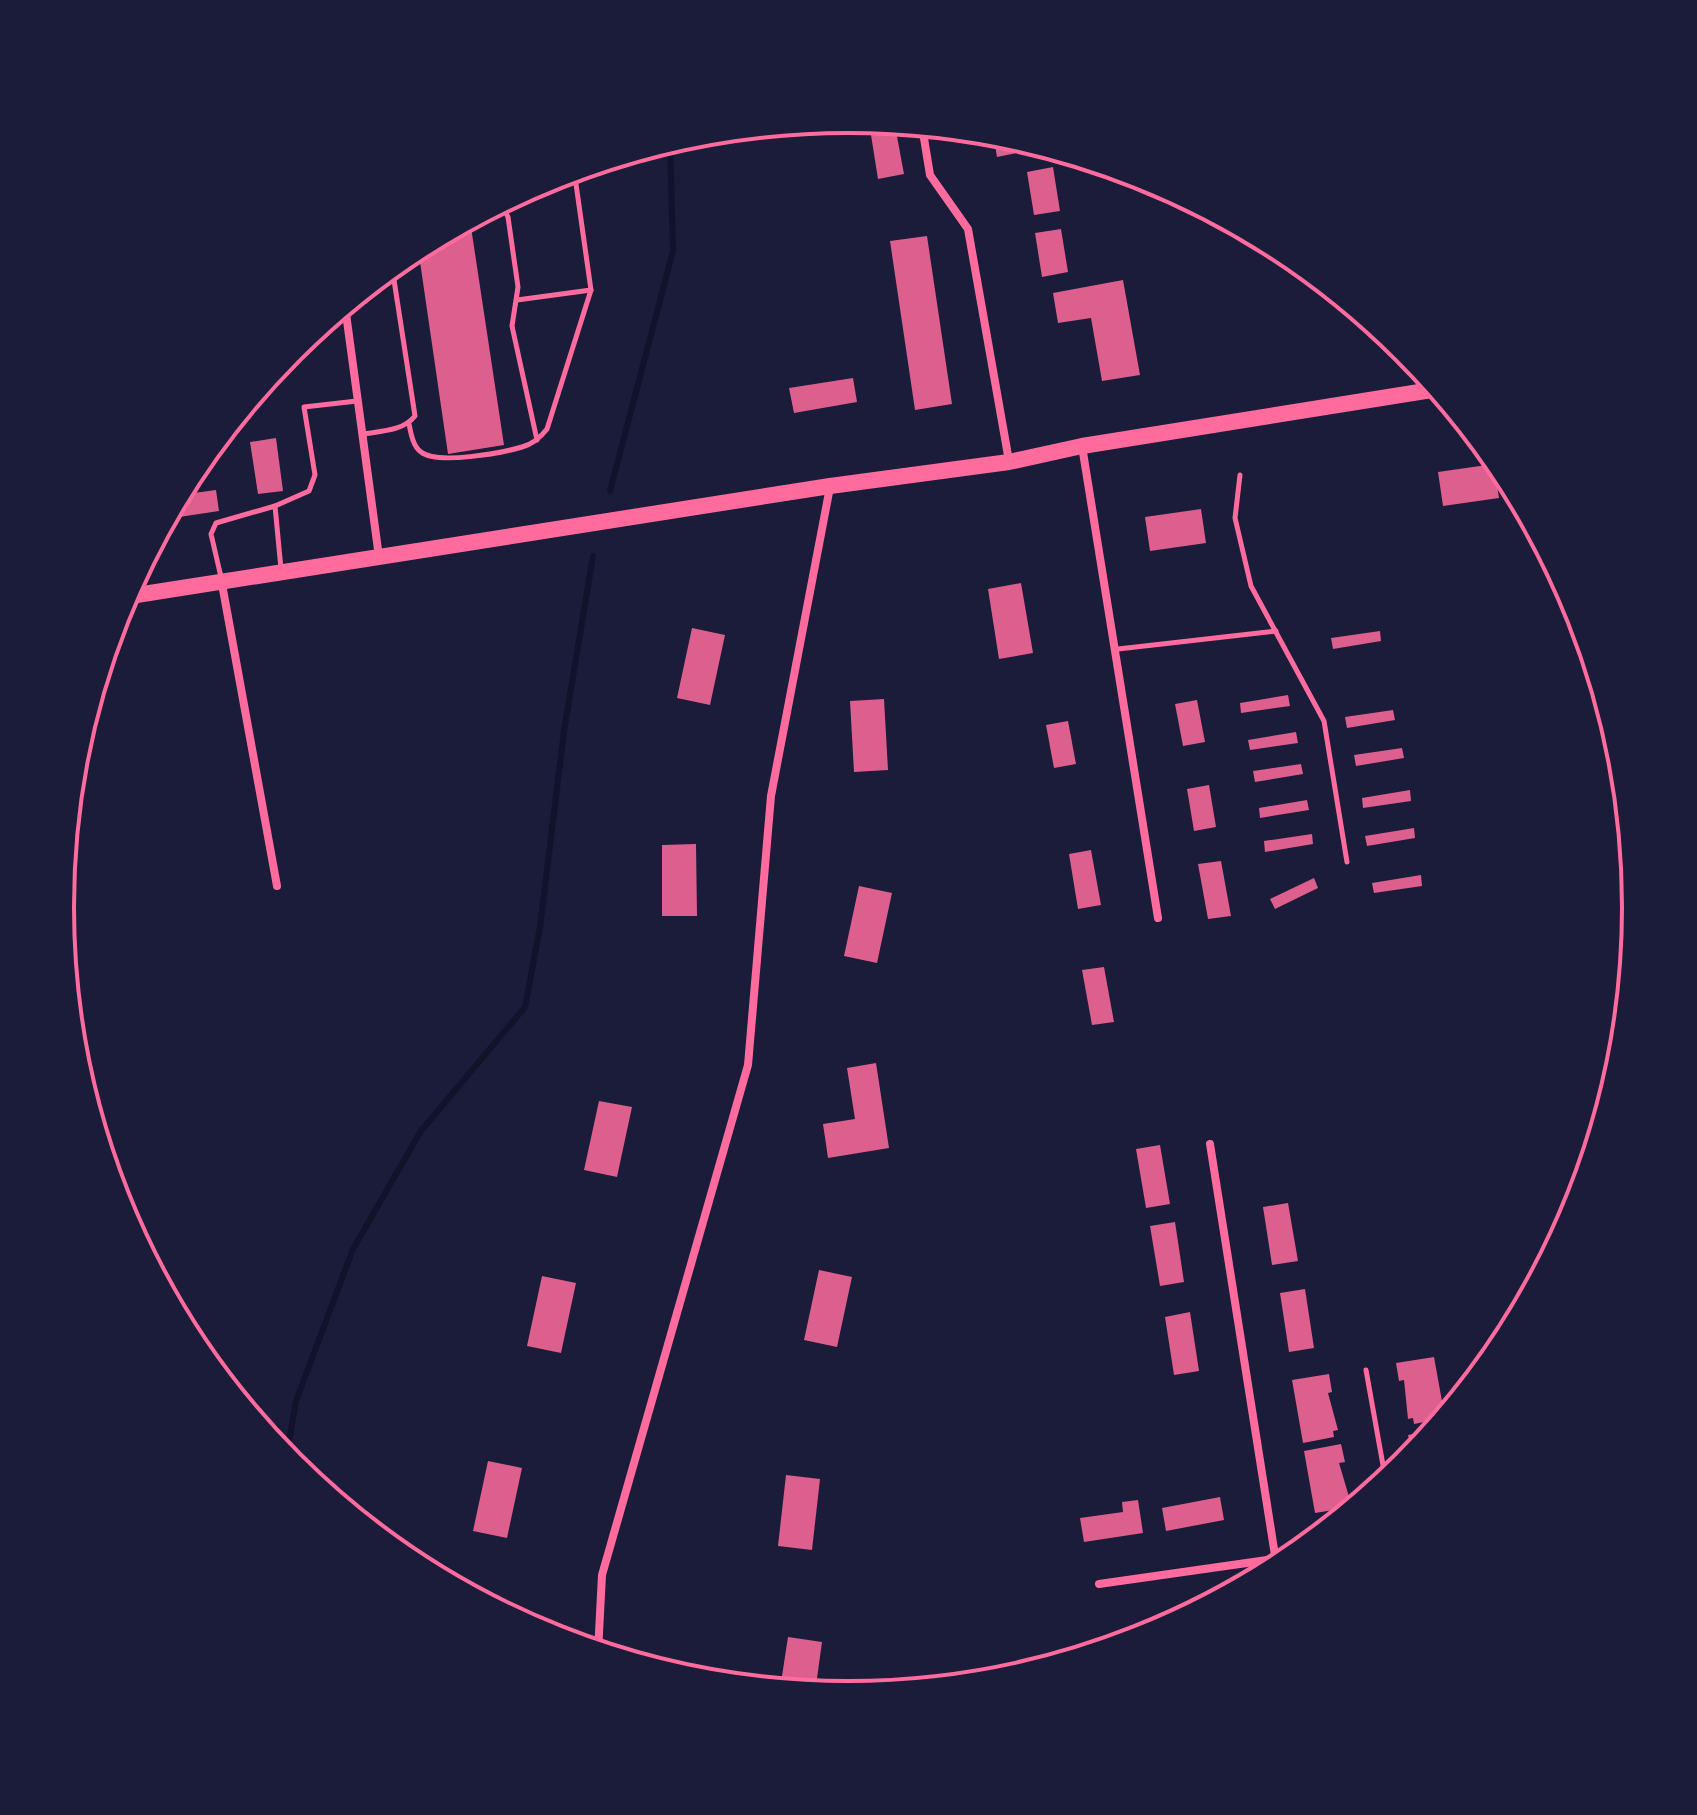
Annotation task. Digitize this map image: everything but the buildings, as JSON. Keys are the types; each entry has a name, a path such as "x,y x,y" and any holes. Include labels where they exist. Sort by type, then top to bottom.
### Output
{"highway":[{"path":"140,595 830,486 1009,462 1082,446 1425,391"}],"street":[{"path":"924,137 930,175 968,229 1009,462"},
{"path":"347,318 380,557"},
{"path":"1082,446 1118,649 1158,918"},
{"path":"599,1640 602,1575 748,1065 771,796 830,486"},
{"path":"222,584 277,886"},
{"path":"1210,1144 1274,1554"},
{"path":"1099,1584 1254,1566"}],"lane":[{"path":"409,424 419,451 429,457 461,457 522,447 537,441 554,417 591,290 576,183"},
{"path":"504,214 518,287 512,326 537,441"},
{"path":"362,435 409,424 415,416 394,281"},
{"path":"516,300 591,290"},
{"path":"222,584 212,527 309,491 315,475 304,407 358,401"},
{"path":"1240,475 1235,518 1251,586 1324,721 1347,862"},
{"path":"275,506 281,574"},
{"path":"1118,649 1276,631"},
{"path":"1366,1370 1383,1467"}],"waterway":[{"path":"610,491 673,251 670,154"},
{"path":"289,1442 296,1401 353,1249 421,1131 525,1007 540,927 564,731 593,556"}]}
